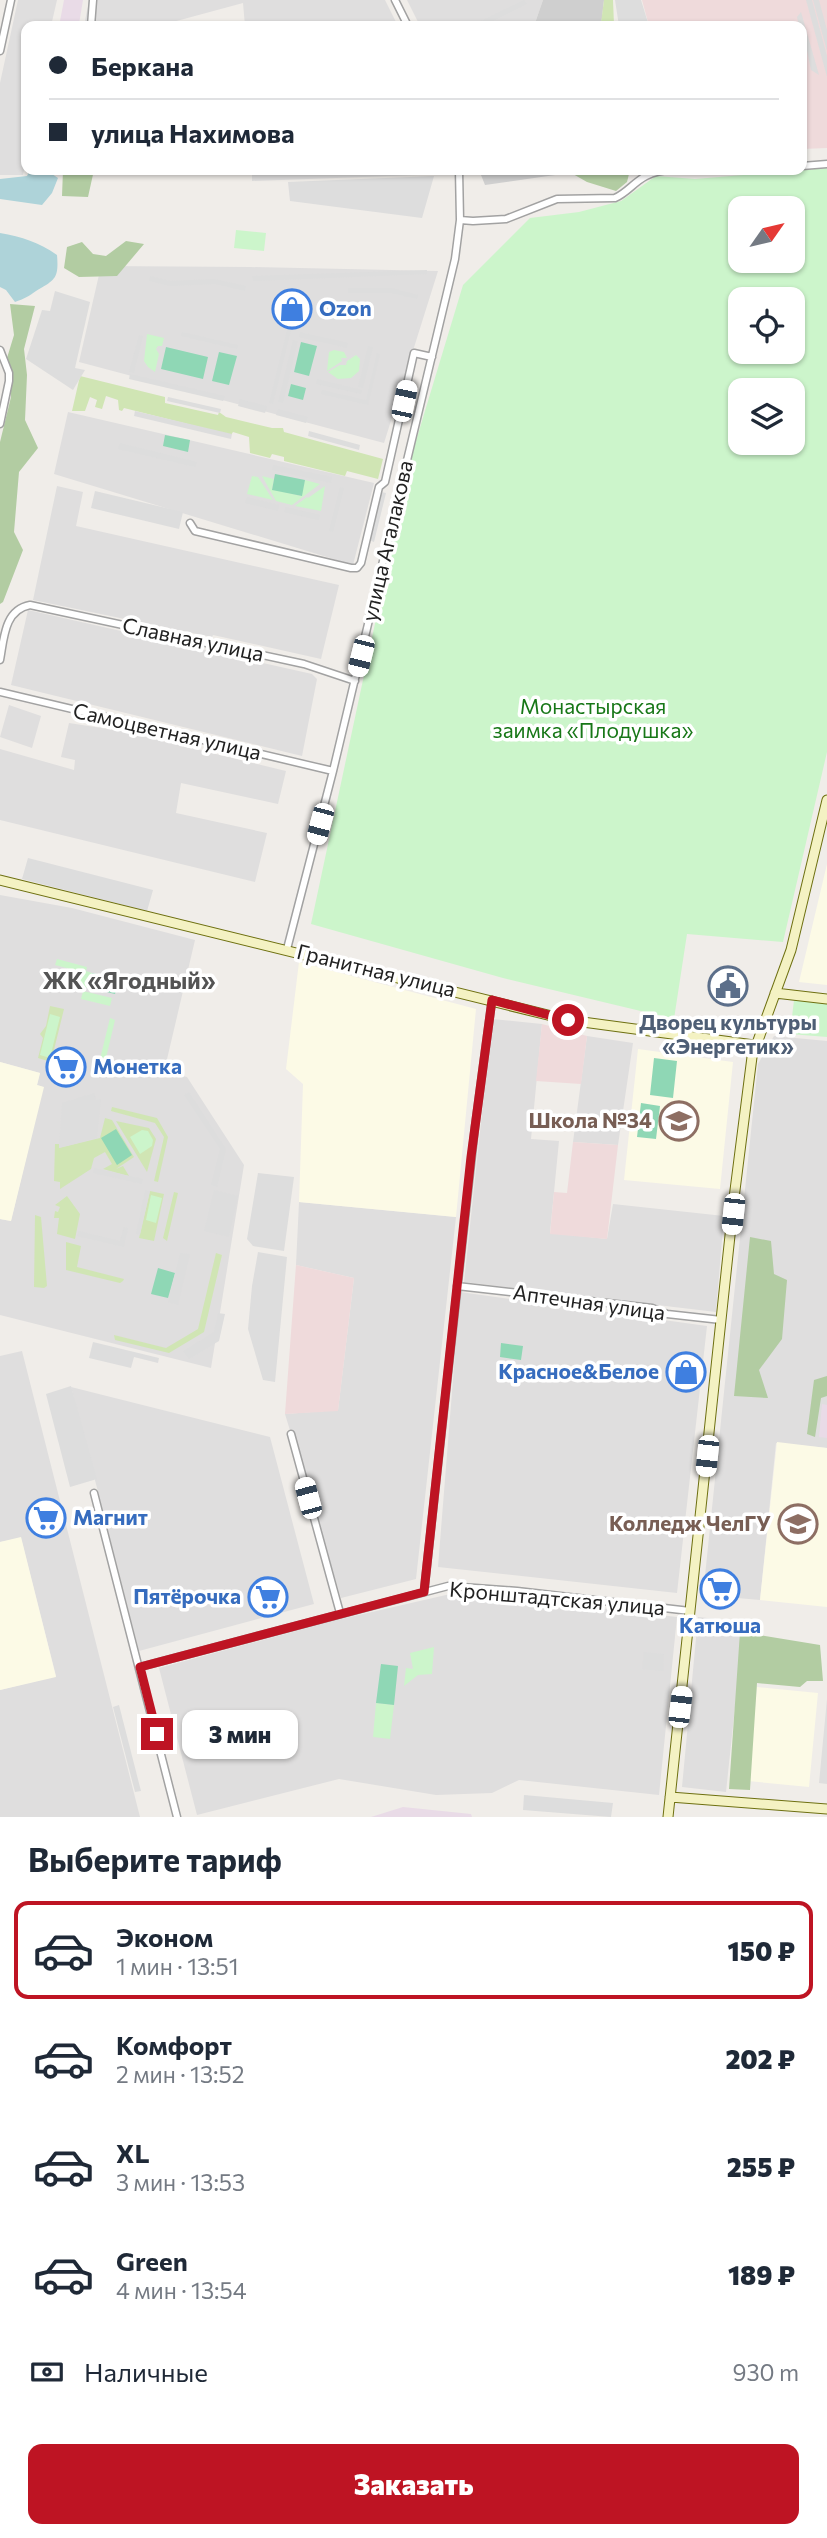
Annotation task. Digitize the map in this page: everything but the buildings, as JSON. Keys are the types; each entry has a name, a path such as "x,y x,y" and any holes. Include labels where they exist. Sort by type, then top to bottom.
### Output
{"street":[{"path":"0,51 3,18 10,0"},
{"path":"92,21 93,0"},
{"path":"395,0 406,21"},
{"path":"807,166 827,164"},
{"name":"улица Агалакова","path":"287,949 355,681 455,259 460,219 459,175"},
{"path":"460,219 506,219 557,199 615,198 651,175"},
{"path":"0,351 9,373 0,424"},
{"path":"190,523 195,531 357,568 361,563 379,487 385,482 414,353 432,357"},
{"name":"Славная улица","path":"0,660 9,619 18,609 30,605 304,664 355,681"},
{"name":"Самоцветная улица","path":"0,692 333,771"},
{"path":"668,1817 721,1320 754,1045 794,936 827,800"},
{"name":"Гранитная улица","path":"0,880 568,1020 754,1045"},
{"path":"775,993 827,999"},
{"path":"424,1592 457,1286 492,1000"},
{"name":"Аптечная улица","path":"457,1286 652,1308 667,1314 721,1320"},
{"path":"291,1434 340,1613"},
{"path":"94,1493 177,1817"},
{"name":"Кронштадтская улица","path":"140,1667 455,1585 690,1611"},
{"path":"670,1797 827,1809"}],"shaded area":[{"path":"18,0 57,0 52,21 21,21 21,175 0,175 0,83"},
{"path":"64,0 83,0 80,21 60,21"},
{"path":"89,0 385,0 396,21 245,21 243,3 176,21 85,21"},
{"path":"407,0 543,0 536,21 418,21"},
{"path":"524,0 527,4 493,21 481,21"},
{"path":"543,0 604,0 602,21 536,21"},
{"path":"615,0 641,0 647,21 618,21"},
{"path":"642,0 827,0 827,148 807,149 807,21 648,21"},
{"path":"806,0 812,0 827,56 827,77"},
{"path":"813,0 819,0 827,30 827,51"},
{"path":"801,12 804,21 798,21 797,17"},
{"path":"807,33 819,75 811,70 807,50"},
{"path":"252,175 417,175 252,181"},
{"path":"481,175 555,175 485,185"},
{"path":"434,176 422,218 290,201 288,182"},
{"path":"101,266 438,271 384,443 79,362"},
{"path":"427,270 427,274 253,281 252,276"},
{"path":"150,276 170,281 214,279 246,286 245,291 215,284 170,286 149,281"},
{"path":"348,288 391,288 418,295 417,299 391,293 348,293"},
{"path":"55,291 90,302 75,368 85,370 73,390 26,359 42,310 50,311"},
{"path":"288,326 292,326 273,404 269,403"},
{"path":"182,332 238,345 237,349 181,336"},
{"path":"300,332 348,343 347,348 299,337"},
{"path":"139,335 143,336 134,373 129,372"},
{"path":"293,340 298,341 283,403 278,402"},
{"path":"368,346 373,347 363,388 358,387"},
{"path":"377,353 380,354 368,405 321,394 322,390 366,400"},
{"path":"130,374 225,396 223,401 129,379"},
{"path":"317,379 362,390 361,394 316,384"},
{"path":"168,397 221,409 220,413 167,401"},
{"path":"240,399 267,406 265,413 238,406"},
{"path":"278,409 308,417 306,423 276,415"},
{"path":"135,411 232,434 231,439 134,416"},
{"path":"68,412 374,483 353,565 54,474"},
{"path":"309,431 360,445 359,450 308,436"},
{"path":"120,443 197,462 195,467 118,449"},
{"path":"273,465 332,477 331,483 272,470"},
{"path":"57,486 83,492 76,526 339,585 321,659 33,600"},
{"path":"340,487 344,488 333,532 329,531"},
{"path":"95,491 183,512 179,529 91,508"},
{"path":"381,492 386,493 374,542 369,540"},
{"path":"247,497 279,505 278,511 245,503"},
{"path":"285,507 320,515 319,520 284,512"},
{"path":"28,610 312,674 317,679 302,756 11,685"},
{"path":"9,705 41,716 32,748 0,737"},
{"path":"69,723 121,731 286,771 278,804 181,783 176,813 267,833 255,882 0,820 0,749 74,770 75,760 61,757"},
{"path":"28,858 153,890 147,911 22,879"},
{"path":"827,864 827,985 799,982"},
{"path":"0,895 72,908 195,940 164,1072 187,1077 244,1165 211,1368 0,1315 0,1219 11,1221 43,1087 37,1085 40,1073 0,1062"},
{"path":"299,962 476,1009 456,1217 299,1202 303,1084 286,1069"},
{"path":"492,1019 542,1024 531,1139 559,1141 550,1233 607,1239 613,1204 724,1216 716,1312 464,1282"},
{"path":"542,1024 587,1036 581,1084 536,1081"},
{"path":"587,1036 633,1043 618,1145 573,1142"},
{"path":"774,1036 827,1041 827,1448 776,1443 760,1600 703,1595 758,1064"},
{"name":"Школа №34","path":"638,1049 733,1062 720,1189 624,1180"},
{"path":"0,1062 40,1073 37,1085 44,1087 11,1221 0,1219"},
{"path":"189,1092 226,1149 217,1187 211,1185 220,1149 184,1095"},
{"path":"94,1093 96,1100 101,1099 97,1138 59,1148 62,1103"},
{"path":"573,1142 618,1145 607,1239 550,1234 554,1192 567,1193"},
{"path":"94,1168 143,1179 142,1184 93,1173"},
{"path":"258,1173 294,1177 284,1251 253,1246 247,1239"},
{"path":"145,1190 150,1191 140,1235 136,1234"},
{"path":"214,1190 238,1196 229,1237 204,1231"},
{"path":"299,1202 456,1217 416,1579 341,1598 285,1414 338,1410 354,1278 296,1265"},
{"path":"124,1227 128,1228 124,1247 77,1236 79,1231 120,1241"},
{"path":"258,1252 287,1257 275,1382 263,1380 248,1329"},
{"path":"180,1253 190,1254 178,1305 168,1302"},
{"path":"296,1265 354,1278 338,1411 285,1414"},
{"path":"460,1292 707,1326 677,1593 438,1567"},
{"path":"218,1313 225,1314 219,1341 189,1359 183,1351 214,1332"},
{"path":"93,1342 159,1358 158,1363 134,1357 131,1368 89,1358"},
{"path":"22,1351 140,1817 0,1817 0,1690 56,1676 21,1538 0,1542 0,1356"},
{"path":"71,1386 97,1479 70,1487 46,1394"},
{"path":"71,1387 270,1437 314,1604 139,1651"},
{"path":"822,1404 827,1405 827,1438 819,1437"},
{"name":"Колледж ЧелГУ","path":"777,1442 827,1448 827,1607 760,1600"},
{"path":"21,1537 56,1677 0,1690 0,1542"},
{"path":"471,1589 534,1597 533,1604 471,1596"},
{"path":"459,1592 677,1617 659,1795 519,1780 492,1793 436,1795 339,1779 197,1815 159,1668 337,1620"},
{"path":"698,1617 744,1622 726,1792 682,1787"},
{"path":"644,1652 664,1654 663,1671 642,1669"},
{"path":"757,1687 818,1693 809,1787 748,1781"},
{"path":"827,1699 827,1784 819,1783"},
{"path":"119,1705 141,1791 135,1792 113,1707"},
{"path":"524,1795 613,1803 611,1817 523,1810"},
{"path":"403,1807 471,1814 472,1817 371,1817"}],"green space":[{"path":"604,0 613,0 614,21 601,21"},
{"name":"Монастырская заимка «Плодушка»","path":"827,168 827,752 783,942 687,934 674,1019 503,978 311,924 409,464 463,285 530,218 579,212 621,201 656,176 695,179 743,175 807,175 807,170"},
{"path":"63,175 93,175 88,197 62,196"},
{"path":"575,175 629,175 627,182 616,191"},
{"path":"236,230 266,233 264,251 234,248"},
{"path":"126,241 144,244 117,276 79,277 64,268 67,247 82,242 93,254 106,256"},
{"path":"10,304 35,306 24,349 27,375 25,420 38,448 19,472 14,532 23,550 0,604 0,442 11,397 7,358 14,335"},
{"path":"147,334 164,338 162,346 156,349 159,354 155,372 144,361"},
{"path":"301,342 317,346 309,376 294,372"},
{"path":"166,347 208,357 203,379 161,369"},
{"path":"219,352 237,356 229,385 212,381"},
{"path":"329,352 344,352 347,358 341,358 342,361 327,371"},
{"path":"356,355 360,359 359,371 351,378 338,379 328,372 340,365 346,365 347,361"},
{"path":"80,376 165,397 165,403 218,415 219,412 226,417 283,428 284,432 383,459 378,479 347,471 345,476 284,461 284,457 272,454 270,458 250,453 249,437 233,432 231,435 124,408 122,411 119,410 118,400 106,396 102,409 95,407 97,400 90,397 85,411 72,411"},
{"path":"291,384 306,388 303,400 288,396"},
{"path":"165,435 190,440 188,452 163,446"},
{"path":"275,474 305,480 302,496 272,490"},
{"path":"252,476 258,477 273,500 247,494"},
{"path":"262,476 274,479 272,489 301,496 305,480 320,484 292,505 276,501"},
{"path":"325,486 321,511 295,506 307,497"},
{"path":"57,959 87,967 86,971 92,973 88,988 71,984 74,970 55,965"},
{"path":"92,973 119,979 115,994 89,988"},
{"path":"83,991 112,998 110,1006 81,999"},
{"path":"794,1000 827,1004 827,1037 790,1034"},
{"path":"50,1006 64,1009 51,1062 38,1058 43,1038 40,1034 46,1026"},
{"path":"50,1014 60,1017 50,1058 40,1055"},
{"path":"110,1018 115,1020 106,1058 100,1059"},
{"path":"654,1058 677,1061 673,1098 650,1095"},
{"path":"641,1103 660,1106 656,1139 637,1137"},
{"path":"112,1107 157,1118 168,1137 158,1182 154,1181 164,1137 155,1123 111,1111"},
{"path":"105,1118 112,1120 134,1157 116,1169 123,1166 129,1176 103,1169 112,1164 105,1152 94,1158 91,1169 60,1189 60,1182 54,1181 55,1144 59,1144 59,1148 100,1138"},
{"path":"116,1121 149,1128 156,1139 147,1172"},
{"path":"116,1129 132,1155 117,1165 101,1138"},
{"path":"142,1130 148,1131 153,1140 152,1146 140,1154 130,1137"},
{"path":"150,1191 164,1194 154,1241 139,1238"},
{"path":"174,1192 178,1193 167,1241 163,1238"},
{"path":"151,1195 162,1198 156,1223 146,1220"},
{"path":"67,1196 80,1214 75,1239 57,1234 59,1218 54,1218 55,1211 58,1212 60,1207 55,1205"},
{"path":"35,1215 41,1217 47,1286 44,1288 34,1287"},
{"path":"750,1237 771,1241 774,1274 787,1280 782,1339 759,1370 768,1398 734,1396"},
{"path":"66,1242 81,1246 77,1267 124,1279 123,1281 120,1283 66,1270"},
{"path":"216,1253 222,1255 204,1332 169,1353 115,1340 114,1335 166,1348 198,1329"},
{"path":"158,1268 175,1273 168,1298 151,1294"},
{"path":"501,1343 523,1346 521,1360 500,1357"},
{"path":"827,1376 827,1396 821,1398 815,1437 807,1434 814,1380"},
{"path":"740,1632 820,1645 823,1681 807,1681 800,1687 757,1683 750,1790 729,1789"},
{"path":"434,1647 432,1674 418,1675 404,1686 406,1668 413,1669 410,1653"},
{"path":"381,1664 398,1666 394,1705 376,1703"},
{"path":"376,1703 394,1705 390,1739 373,1737"}],"water":[{"path":"54,175 58,178 52,193 42,205 0,199 0,179"},
{"path":"0,233 30,241 57,255 57,269 52,281 15,302 6,290 0,287"}],"place":[{"name":"Ozon","path":"292,309"},
{"name":"Дворец культуры «Энергетик»","path":"728,986"},
{"name":"Монетка","path":"66,1067"},
{"name":"Школа №34","path":"679,1121"},
{"name":"Красное&Белое","path":"686,1372"},
{"name":"Магнит","path":"46,1518"},
{"name":"Колледж ЧелГУ","path":"798,1524"},
{"name":"Катюша","path":"720,1589"},
{"name":"Пятёрочка","path":"268,1597"}],"district":[{"name":"ЖК «Ягодный»","path":"129,981"}],"route":[{"path":"157,1734 140,1667 424,1592 471,1157 492,1000 568,1020"}]}
